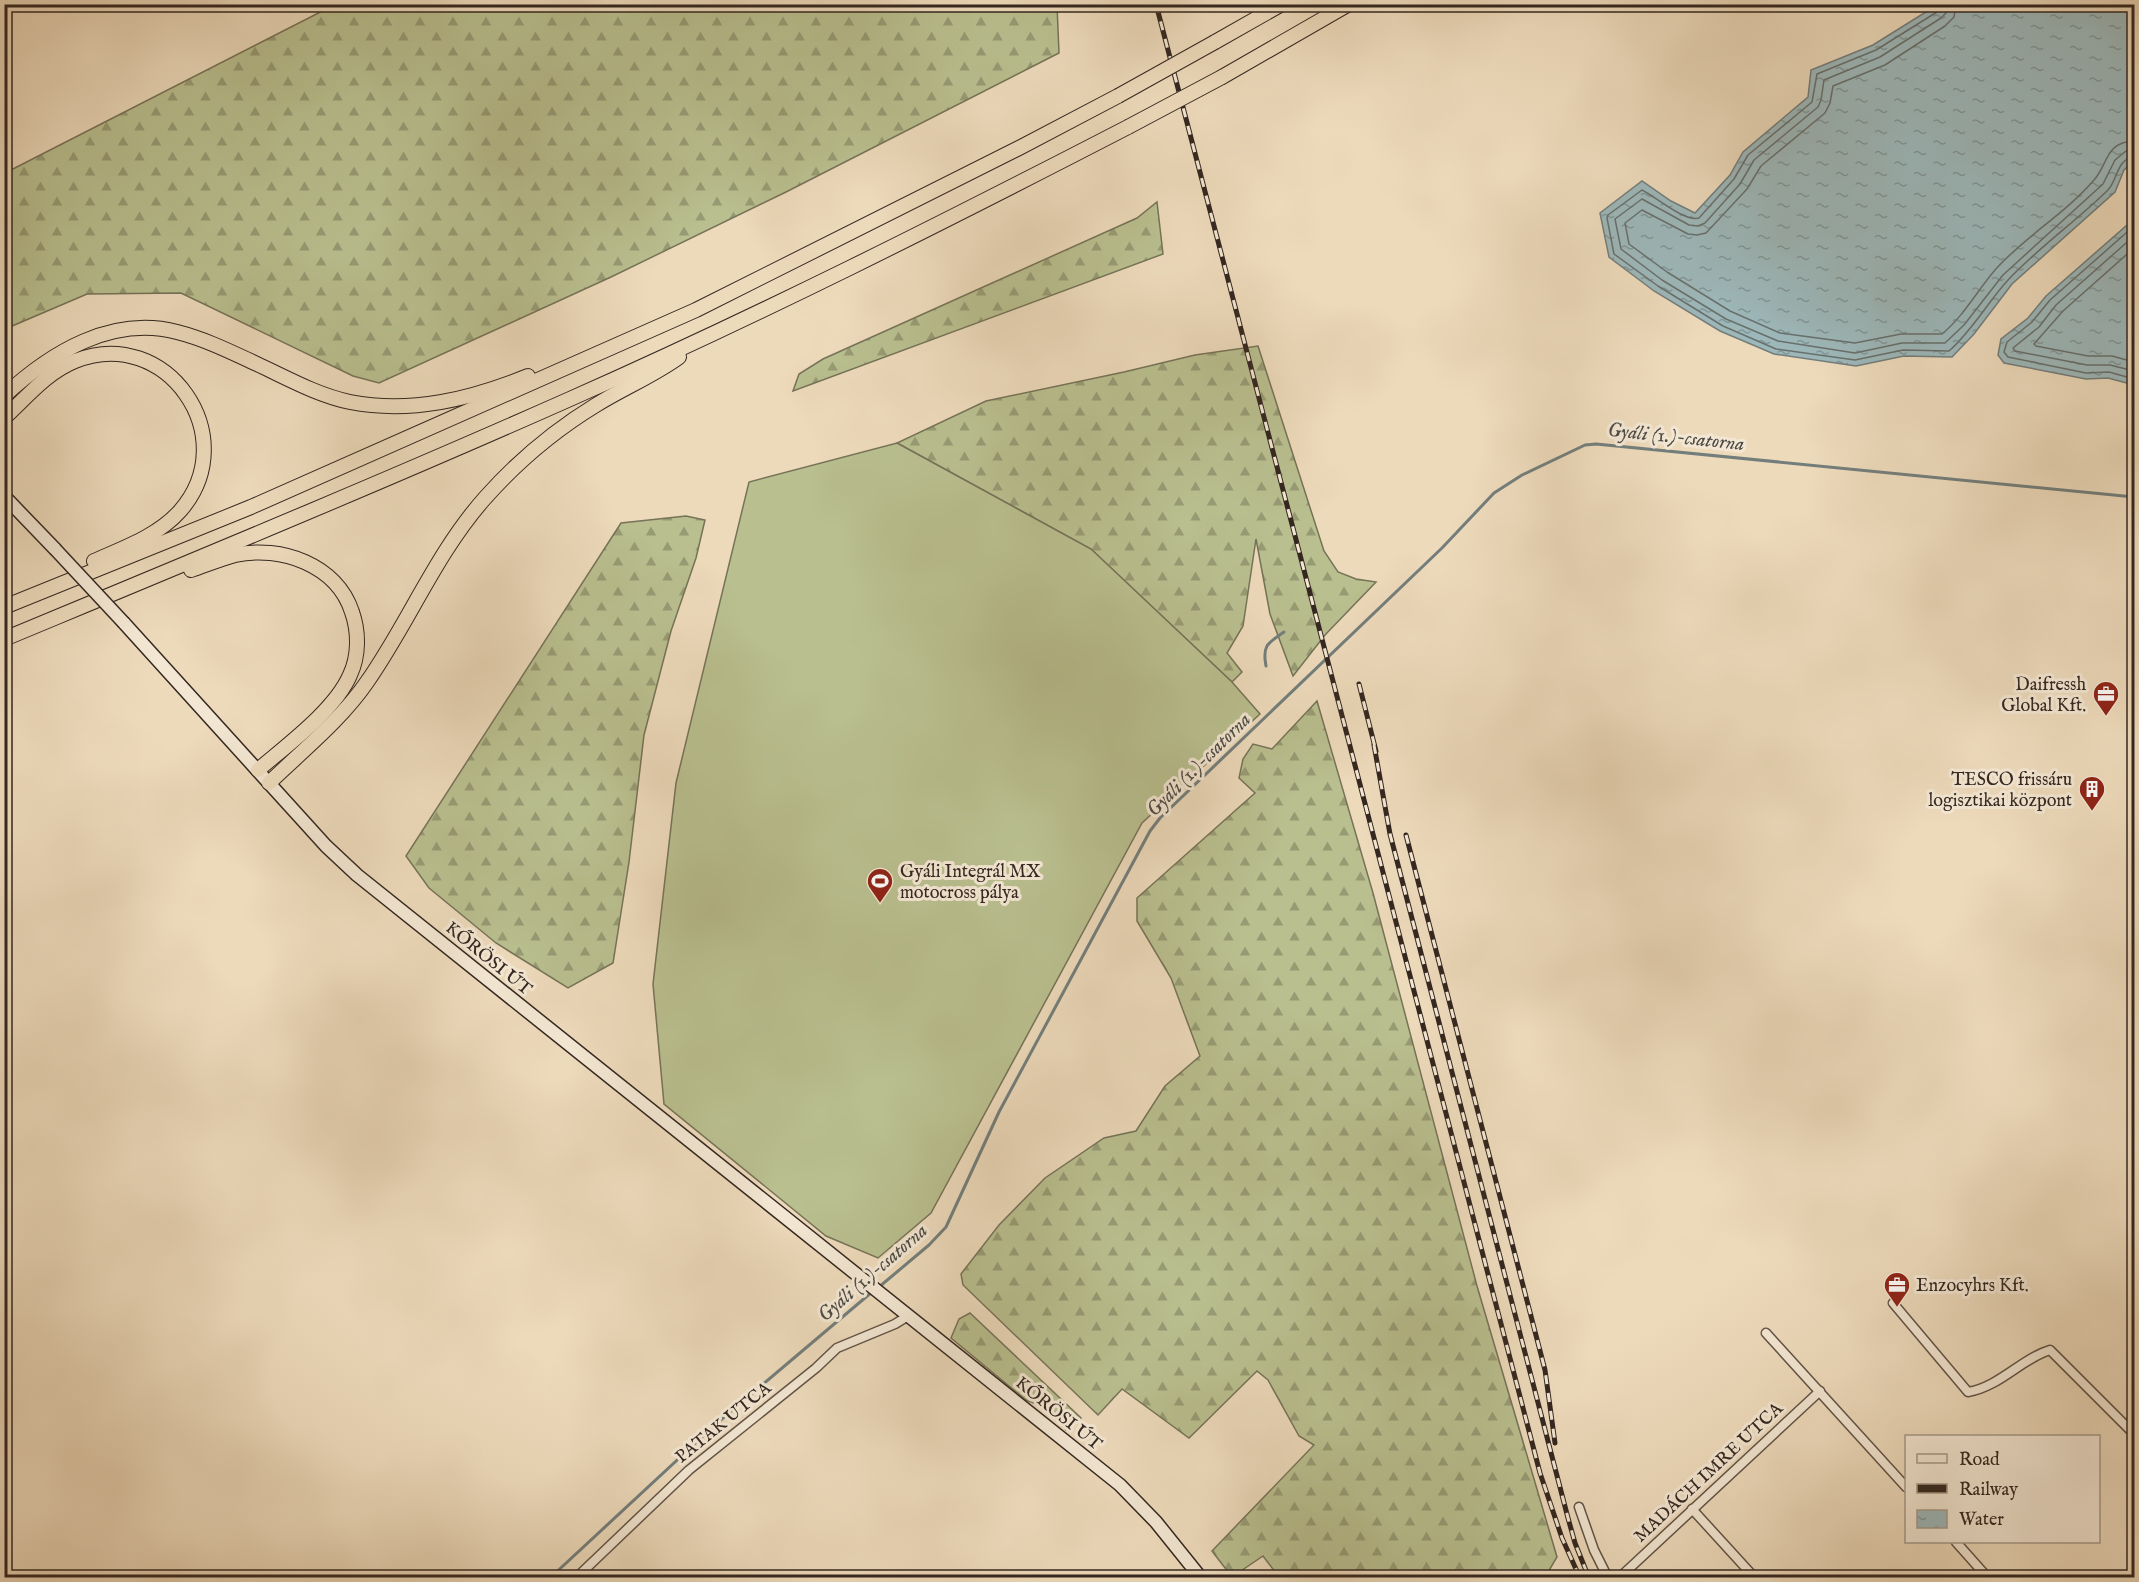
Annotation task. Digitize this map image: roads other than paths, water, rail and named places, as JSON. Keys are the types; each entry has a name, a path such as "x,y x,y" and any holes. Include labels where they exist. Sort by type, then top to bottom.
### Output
{"highway":[{"path":"4,608 250,507 696,310 1118,96 1282,4"},
{"path":"4,639 458,448 704,338 925,231 1128,127 1222,77 1349,4"},
{"path":"4,396 24,377 65,350 108,333 131,328 175,331 210,342 327,395 350,402 394,407 427,405 457,399 520,379 586,353 618,346"},
{"path":"269,783 356,697 374,672 446,550 475,509 503,479 539,444 578,416 670,363 704,338"},
{"path":"4,418 47,378 67,365 93,356 120,355 149,362 174,380 185,391 194,406 204,438 203,466 198,482 185,505 174,518 141,540 51,581 26,598"},
{"path":"163,573 180,574 236,555 258,553 284,556 302,560 324,572 347,599 356,623 357,646 354,664 347,683 326,710 258,770"}],"main road":[{"name":"KŐRÖSI ÚT","path":"4,496 124,623 326,846 357,875 1120,1485 1156,1522 1201,1578"}],"street":[{"path":"1893,1303 1968,1392 1980,1390 2039,1354 2050,1350 2134,1434"},
{"name":"PATAK UTCA","path":"576,1578 689,1470 816,1368 837,1348 895,1324 908,1316"},
{"path":"1766,1333 1905,1486"},
{"name":"MADÁCH IMRE UTCA","path":"1619,1578 1820,1391"},
{"path":"1579,1507 1587,1532 1608,1578"},
{"path":"1692,1509 1755,1578"},
{"path":"1957,1543 1988,1578"}],"water":[{"path":"1937,5 2134,5 2134,161 2124,170 2115,192 2012,284 1974,334 1952,357 1904,356 1856,366 1774,354 1720,331 1654,291 1609,257 1600,213 1642,181 1671,201 1695,213 1730,175 1743,152 1808,97 1811,70 1873,45"},
{"path":"2134,219 2134,385 2108,378 2086,379 2004,363 1998,355 2001,339 2028,318 2046,296"}],"waterway":[{"name":"Gyáli (1.)-csatorna","path":"879,1287 929,1245 946,1227 999,1112 1150,831 1160,818 1442,548 1494,493 1522,475 1585,445 1596,444 2134,497"},
{"path":"1266,666 1265,653 1268,645 1284,632"},
{"name":"Gyáli (1.)-csatorna","path":"550,1578 716,1424 872,1292"}],"railway":[{"path":"1156,4 1540,1473 1562,1538 1580,1578"},
{"path":"1359,684 1376,751"},
{"path":"1374,745 1390,834 1568,1518 1589,1578"},
{"path":"1406,835 1545,1370 1555,1443"}],"place":[{"name":"Daifressh Global Kft.","path":"2106,717"},
{"name":"TESCO frissáru logisztikai központ","path":"2092,812"},
{"name":"Gyáli Integrál MX motocross pálya","path":"880,904"},
{"name":"Enzocyhrs Kft.","path":"1897,1308"}]}
